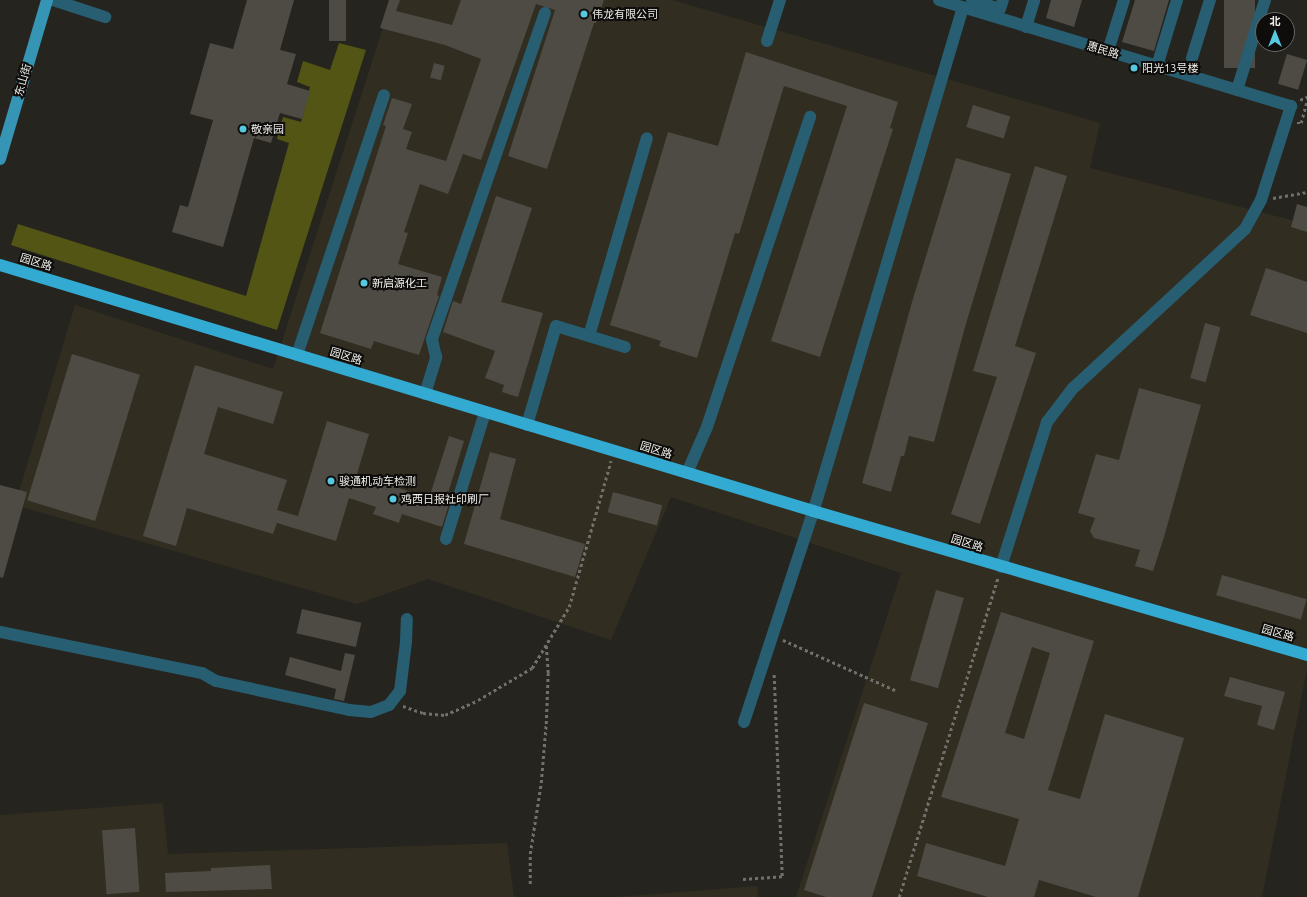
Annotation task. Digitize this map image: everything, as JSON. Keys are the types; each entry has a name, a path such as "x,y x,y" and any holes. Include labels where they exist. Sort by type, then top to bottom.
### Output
{"highway":[{"name":"园区路","path":"0,265 813,511 1307,655"}],"main road":[{"name":"东山街","path":"0,159 47,0"}],"street":[{"path":"53,0 106,17"},
{"path":"767,41 780,0"},
{"name":"惠民路","path":"939,0 960,3 1026,27 1291,106 1261,200"},
{"path":"744,722 813,511 960,3 1000,9 1003,0"},
{"path":"1026,27 1034,0"},
{"path":"1108,51 1124,0"},
{"path":"1157,66 1177,0"},
{"path":"1192,58 1210,0"},
{"path":"1237,90 1265,0"},
{"path":"425,394 436,357 432,339 545,13"},
{"path":"297,355 384,95"},
{"path":"686,473 707,427 810,117"},
{"path":"589,336 647,138"},
{"path":"1001,567 1047,422 1073,388 1245,229 1261,200"},
{"path":"527,424 556,326 625,347"},
{"path":"446,539 485,412"},
{"path":"0,632 202,673 216,681 349,710 371,712 389,705 400,691 406,642 407,619"}],"path":[{"path":"1301,123 1307,100"},
{"path":"1261,200 1307,192"},
{"path":"389,705 407,706 423,713 445,715 478,700 532,668 569,607 613,451"},
{"path":"900,897 1001,567"},
{"path":"773,635 894,690"},
{"path":"530,884 530,854 541,784 546,724 548,673 546,645"},
{"path":"743,879 782,876 774,666"}],"shaded area":[{"path":"392,0 672,0 1100,123 1090,168 1307,224 1307,669 1262,897 796,897 901,573 671,497 611,640 428,579 357,604 15,505 75,305 273,369"},
{"path":"339,43 366,50 277,330 11,245 18,224 246,296 289,143 277,139 283,117 301,122 310,87 297,82 303,61 330,70"},
{"path":"163,803 168,854 507,843 514,897 0,897 0,815"},
{"path":"757,886 758,897 617,897"}],"building":[{"name":"敬亲园","path":"247,0 294,0 280,50 296,54 287,84 310,91 302,119 280,113 271,143 254,138 223,247 172,232 180,205 188,207 213,120 190,114 210,43 233,49"},
{"path":"329,0 346,0 346,41 329,41"},
{"path":"389,0 400,0 396,11 452,25 461,0 604,0 596,23 594,23 547,169 508,156 555,10 536,4 481,160 463,154 448,194 420,184 404,232 408,233 398,264 442,277 437,295 439,296 419,355 374,341 371,349 320,333 386,126 383,125 392,98 412,104 403,129 412,132 406,149 446,161 481,59 445,45 380,28"},
{"path":"1051,0 1082,0 1074,27 1046,18"},
{"path":"1135,0 1169,0 1154,51 1122,42"},
{"path":"1224,0 1255,0 1255,68 1224,68"},
{"path":"746,52 898,102 890,128 893,129 820,357 771,341 847,106 784,86 739,234 735,233 697,358 659,346 661,341 610,325 668,132 718,146"},
{"path":"1287,54 1307,60 1298,90 1278,84"},
{"path":"434,63 445,66 441,80 430,77"},
{"path":"973,105 1010,116 1004,138 966,127"},
{"path":"956,158 1011,174 965,327 934,442 909,436 904,456 901,456 891,492 862,483 912,302"},
{"path":"1035,166 1067,176 1015,346 1036,353 980,524 951,514 997,377 973,371"},
{"path":"496,196 532,208 501,302 543,313 518,397 502,392 504,385 485,378 495,351 443,332 453,301 461,304"},
{"path":"1297,204 1307,207 1307,232 1291,227"},
{"path":"1266,268 1307,282 1307,333 1250,315"},
{"path":"1205,323 1220,327 1206,382 1190,378"},
{"path":"72,354 140,375 95,521 27,500"},
{"path":"195,365 283,392 273,424 218,407 204,454 287,480 277,510 298,516 327,421 369,434 357,474 429,498 449,436 464,441 445,503 449,504 442,527 402,514 399,523 373,514 376,507 349,498 336,541 277,523 273,534 187,508 176,546 143,536"},
{"path":"1139,388 1201,405 1153,571 1135,566 1140,550 1094,538 1090,531 1095,518 1078,513 1096,454 1119,460"},
{"path":"490,452 516,459 500,519 585,544 575,577 464,544"},
{"path":"0,485 27,492 3,578 0,577"},
{"path":"613,492 662,505 657,525 608,512"},
{"path":"1222,575 1307,599 1301,619 1216,595"},
{"path":"936,590 964,598 938,688 910,680"},
{"path":"302,609 361,623 356,647 296,633"},
{"path":"1001,612 1094,641 1048,790 1080,799 1105,714 1184,738 1138,897 1096,897 1039,880 1034,897 988,897 917,876 926,843 1005,866 1019,819 941,797","holes":["1032,647 1050,653 1024,739 1005,733"]},
{"path":"345,653 355,655 344,701 334,699 336,689 285,675 290,657 341,671"},
{"path":"1230,677 1285,692 1274,730 1257,725 1262,706 1224,696"},
{"path":"864,703 928,723 872,897 826,897 804,890"},
{"path":"135,828 139,892 107,894 102,830"},
{"path":"270,865 272,889 166,892 165,873 211,871 211,868"}],"place":[{"name":"伟龙有限公司","path":"584,14"},
{"name":"阳光13号楼","path":"1134,68"},
{"name":"敬亲园","path":"243,129"},
{"name":"新启源化工","path":"364,283"},
{"name":"骏通机动车检测","path":"331,481"},
{"name":"鸡西日报社印刷厂","path":"393,499"}]}
